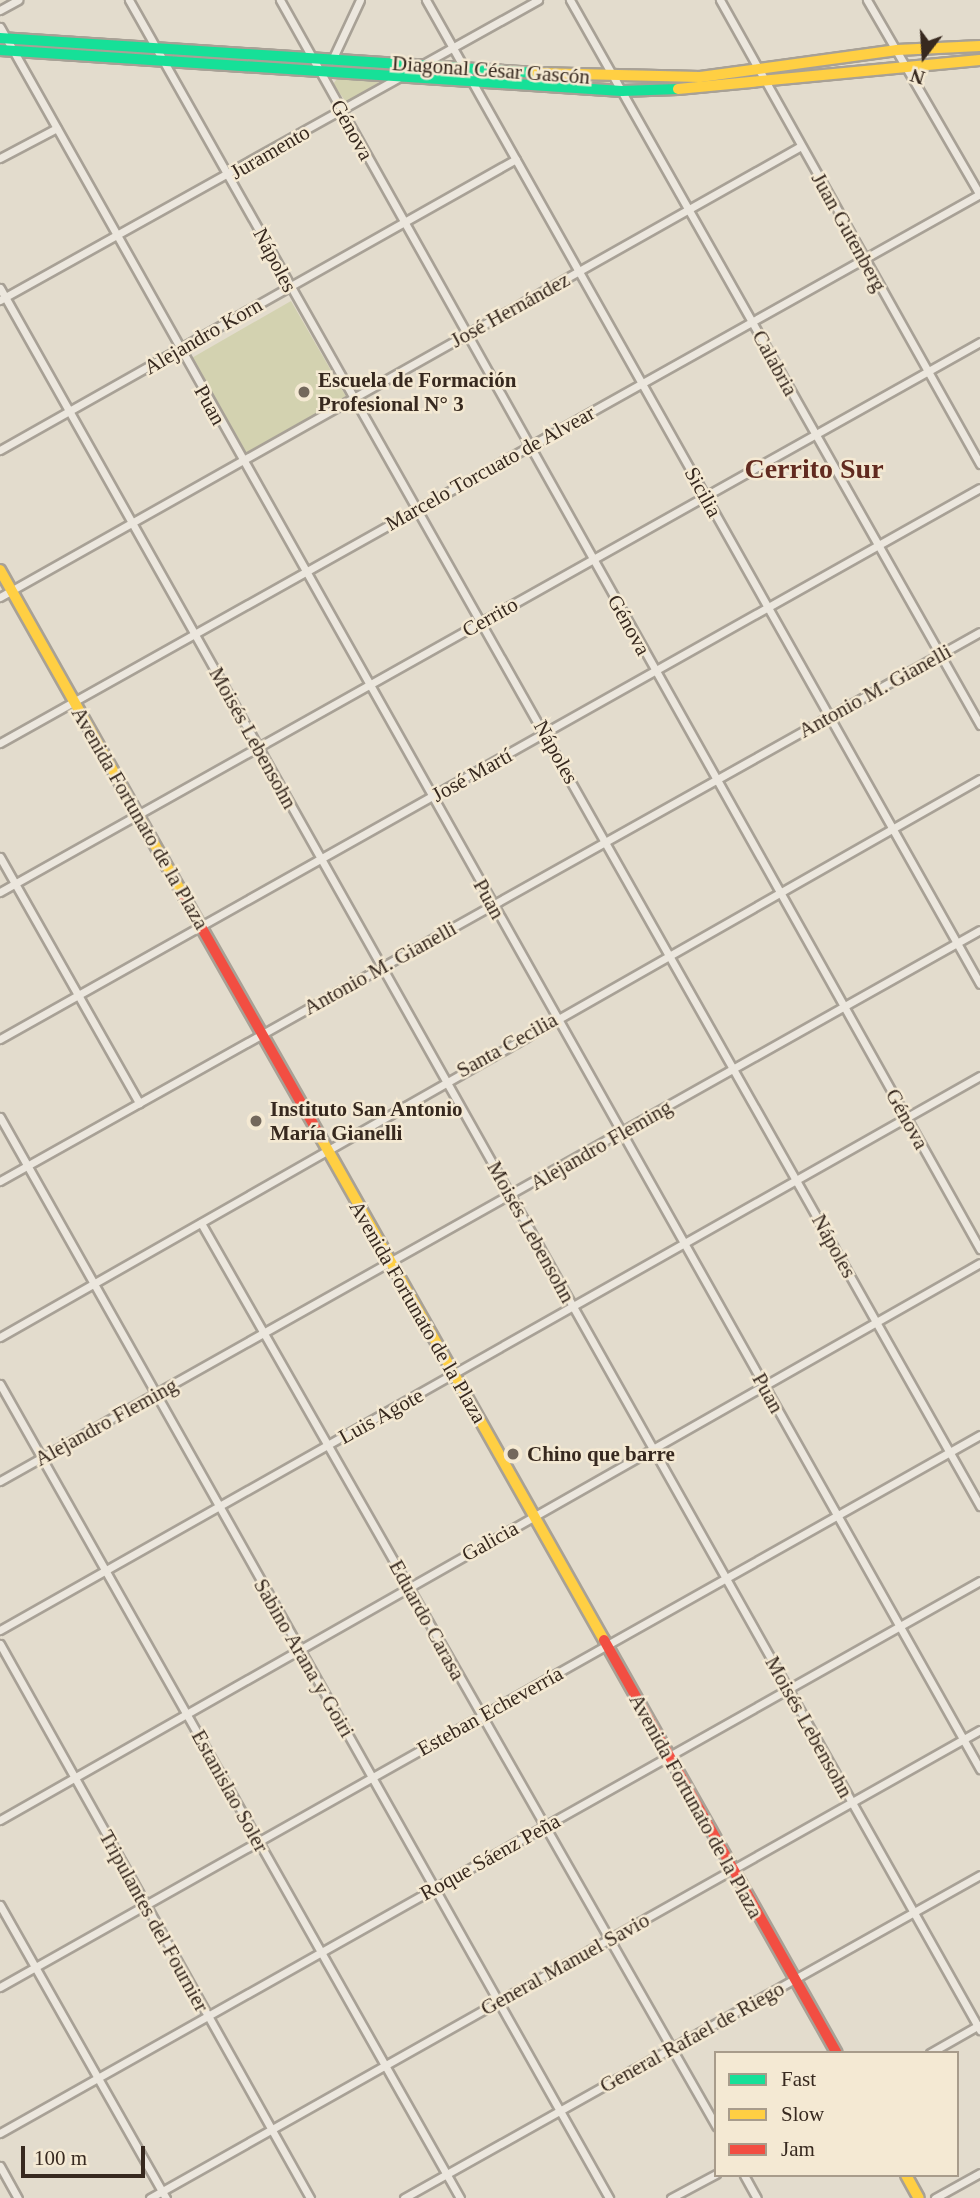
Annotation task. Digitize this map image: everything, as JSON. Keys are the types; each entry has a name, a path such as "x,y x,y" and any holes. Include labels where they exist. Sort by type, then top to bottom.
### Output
{"street":[{"path":"0,10 18,0"},
{"name":"Nápoles","path":"129,0 230,175 289,287 415,510 483,621 980,1506"},
{"name":"Génova","path":"280,0 980,1249"},
{"path":"332,60 360,0"},
{"name":"Sicilia","path":"426,0 980,984"},
{"name":"Juramento","path":"3,299 230,175 538,0"},
{"name":"Calabria","path":"570,0 980,725"},
{"name":"Juan Gutenberg","path":"720,0 980,464"},
{"path":"867,0 907,64 980,194"},
{"name":"Puan","path":"0,27 178,349 980,1769"},
{"name":"Diagonal César Gascón","path":"4,38 615,78 692,78 897,50 980,46"},
{"name":"Diagonal César Gascón","path":"0,50 622,91 690,90 907,64 980,60"},
{"path":"0,158 57,128"},
{"name":"José Hernández","path":"0,597 801,146"},
{"name":"Alejandro Korn","path":"0,450 516,159"},
{"name":"Marcelo Torcuato de Alvear","path":"0,743 980,194"},
{"name":"Moisés Lebensohn","path":"0,288 3,299 132,522 979,2027"},
{"name":"Cerrito","path":"0,892 980,342"},
{"name":"José Martí","path":"0,1039 980,488"},
{"name":"Avenida Fortunato de la Plaza","path":"0,570 388,1262 455,1374 836,2051"},
{"name":"Antonio M. Gianelli","path":"0,1181 980,632"},
{"name":"Santa Cecilia","path":"0,1337 328,1152 445,1080 980,779"},
{"path":"0,857 139,1103"},
{"name":"Alejandro Fleming","path":"0,1481 388,1262 622,1134 980,930"},
{"name":"Luis Agote","path":"0,1630 980,1076"},
{"name":"Sabino Arana y Goiri","path":"0,1116 156,1393 217,1508 299,1648 609,2198"},
{"name":"Eduardo Carasa","path":"201,1223 330,1444 408,1587 714,2123"},
{"name":"Galicia","path":"0,1820 980,1263"},
{"name":"Estanislao Soler","path":"0,1384 460,2198"},
{"name":"Esteban Echeverría","path":"0,1987 980,1435"},
{"name":"Roque Sáenz Peña","path":"0,2133 980,1581"},
{"name":"Tripulantes del Fournier","path":"0,1643 72,1777 310,2198"},
{"name":"General Manuel Savio","path":"150,2198 164,2195 271,2130 980,1730"},
{"name":"General Rafael de Riego","path":"404,2198 980,1875"},
{"path":"0,1905 164,2195"},
{"path":"934,2051 979,2027"},
{"path":"0,2166 18,2198"},
{"path":"935,2198 980,2173"},
{"path":"671,2198 714,2175"},
{"path":"745,2177 757,2198"},
{"path":"907,2177 919,2198"}],"green space":[{"path":"16,43 150,51 154,57 19,48"},
{"path":"167,52 308,62 312,67 171,58"},
{"path":"474,72 609,81 609,87 478,78"},
{"path":"337,79 377,81 379,84 346,102 333,84"},
{"path":"291,301 348,400 248,458 190,359"}],"traffic: fast":[{"path":"0,38 537,73"},
{"path":"0,50 622,91 678,89"}],"traffic: slow":[{"path":"537,73 700,77 897,50 980,46"},
{"path":"678,89 980,60"},
{"path":"0,570 183,895"},
{"path":"321,1138 604,1640"},
{"path":"907,2177 919,2198"}],"traffic: jam":[{"path":"183,895 321,1138"},
{"path":"604,1640 836,2051"}],"place":[{"name":"Escuela de Formación Profesional N° 3","path":"304,392"},
{"name":"Instituto San Antonio María Gianelli","path":"256,1121"},
{"name":"Chino que barre","path":"513,1454"}],"district":[{"name":"Cerrito Sur","path":"814,469"}]}
